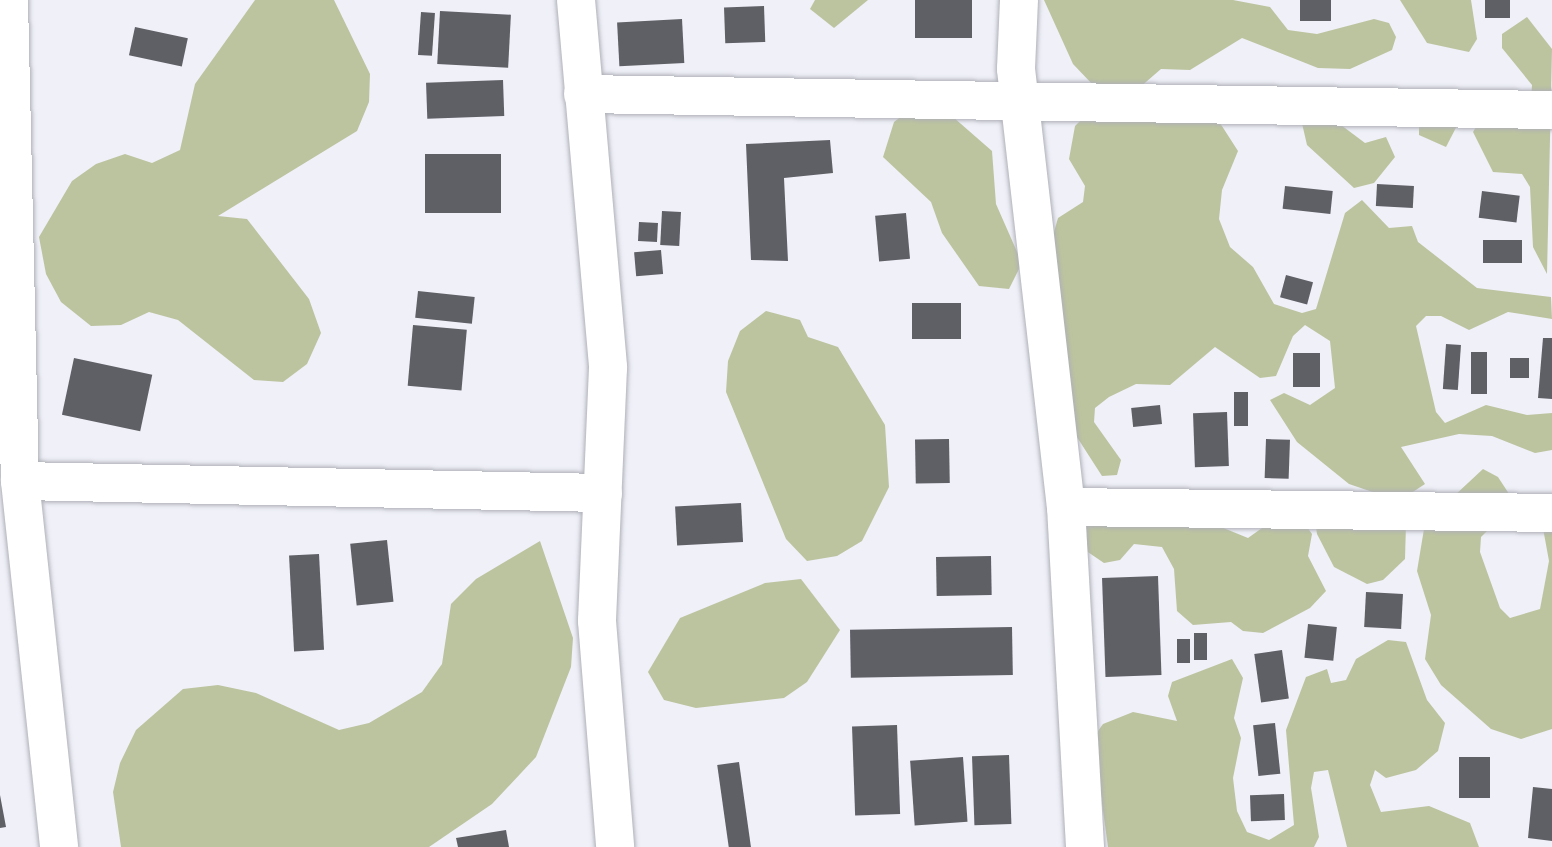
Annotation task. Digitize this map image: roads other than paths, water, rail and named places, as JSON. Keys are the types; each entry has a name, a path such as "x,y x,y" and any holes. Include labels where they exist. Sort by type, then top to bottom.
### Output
{"street":[{"path":"9,0 20,481 59,847"},
{"path":"576,0 608,368 597,621 615,847"},
{"path":"1019,0 1020,104 1066,507 1085,847"},
{"path":"583,94 1020,104 1552,110"},
{"path":"20,481 603,493"},
{"path":"1066,507 1552,513"}]}
